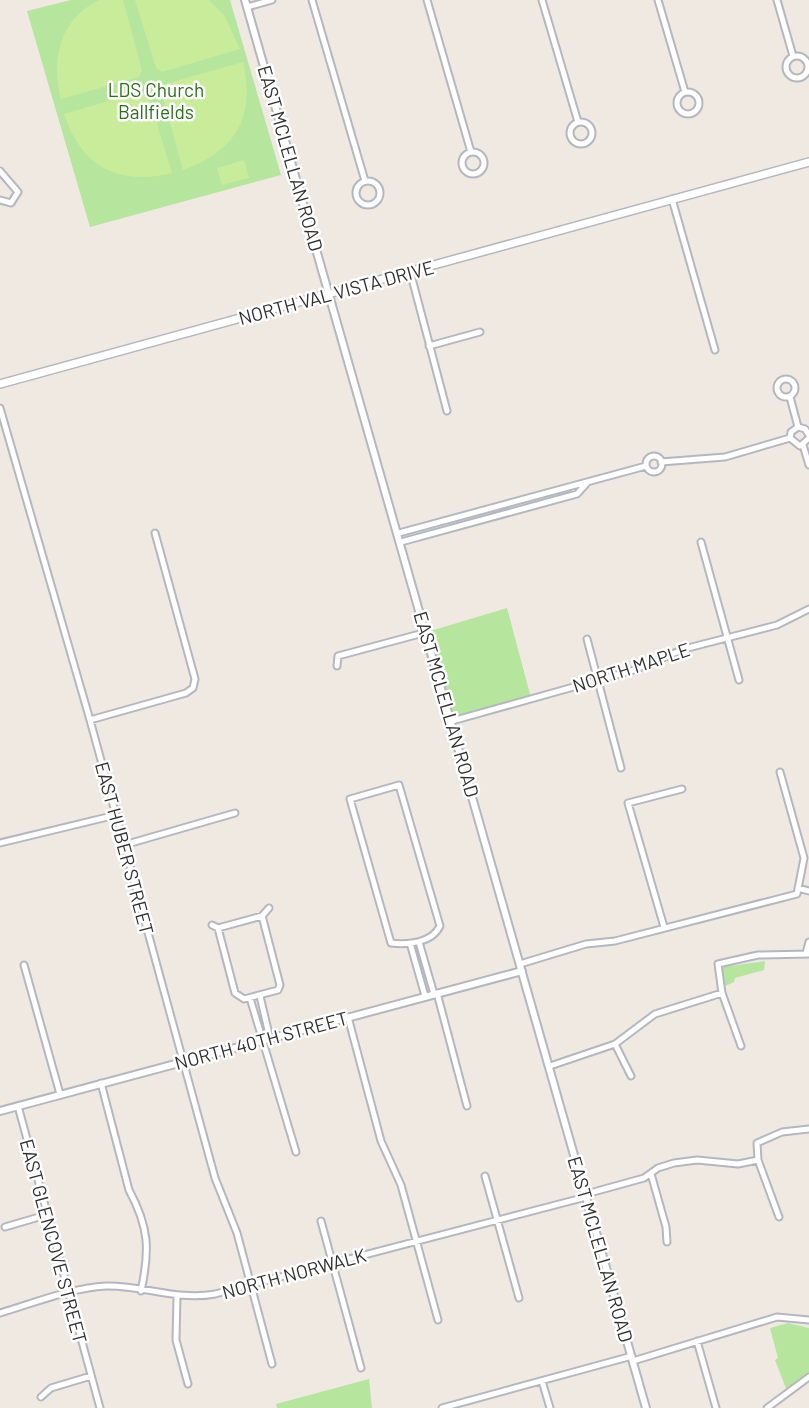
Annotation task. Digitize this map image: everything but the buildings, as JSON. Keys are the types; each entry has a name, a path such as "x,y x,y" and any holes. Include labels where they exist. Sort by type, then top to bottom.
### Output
{"main road":[{"name":"NORTH VAL VISTA DRIVE","path":"0,384 809,162"}],"street":[{"path":"246,3 272,0"},
{"path":"312,0 365,181"},
{"path":"427,0 471,152"},
{"path":"542,0 578,122"},
{"path":"658,0 685,92"},
{"path":"777,0 793,56"},
{"name":"EAST MCLELLAN ROAD","path":"246,3 331,293 646,1408"},
{"path":"793,56 804,59 808,66 806,73 800,78 793,78 786,71 786,64 793,56"},
{"path":"685,92 692,93 699,101 692,113 682,113 677,107 679,96 685,92"},
{"path":"578,122 586,123 591,128 592,135 584,144 577,144 570,136 572,126 578,122"},
{"path":"471,152 478,153 484,162 477,174 470,174 462,167 464,156 471,152"},
{"path":"0,183 1,174"},
{"path":"0,200 11,203 18,192 1,174"},
{"path":"365,181 372,182 379,190 379,197 370,204 360,201 356,194 358,186 365,181"},
{"path":"672,200 715,350"},
{"path":"410,271 447,411"},
{"path":"429,346 480,332"},
{"path":"790,397 798,427"},
{"name":"EAST HUBER STREET","path":"0,408 90,720 220,1196 237,1233 272,1364"},
{"path":"798,427 805,429 809,436 803,445"},
{"path":"790,438 791,432 798,427"},
{"path":"399,533 646,466 651,457 661,462 725,457 790,438"},
{"path":"790,438 797,445 803,445"},
{"path":"803,445 809,465"},
{"path":"646,466 656,472 661,468 661,462"},
{"path":"401,542 577,494 587,483"},
{"path":"543,493 545,503"},
{"path":"457,517 459,526"},
{"path":"432,524 434,532"},
{"path":"419,528 421,536"},
{"path":"90,720 186,694 193,688 195,679 155,533"},
{"path":"701,542 739,680"},
{"name":"NORTH MAPLE","path":"452,721 634,670 684,649 777,625 809,609"},
{"path":"337,666 338,656 427,632"},
{"path":"587,639 621,768"},
{"path":"521,967 586,944 615,941 797,894 806,869 780,772"},
{"path":"399,785 440,926 436,934 410,943 391,943 350,799 399,785"},
{"path":"664,927 628,803 682,789"},
{"path":"124,845 235,813"},
{"path":"0,843 116,815"},
{"path":"798,888 809,891"},
{"path":"262,916 281,981 278,990 250,998 237,996 215,926 262,916 269,908"},
{"path":"419,942 467,1106"},
{"path":"741,1046 722,993 718,964 758,955 808,954 809,942"},
{"path":"410,943 425,996"},
{"path":"24,965 60,1094"},
{"name":"NORTH 40TH STREET","path":"0,1111 435,994 521,967"},
{"path":"550,1066 615,1044 654,1014 722,993"},
{"path":"260,996 268,1030 264,1040"},
{"path":"250,998 296,1152"},
{"path":"254,1013 263,1010"},
{"path":"348,1017 381,1141 401,1185 438,1320"},
{"path":"615,1044 631,1076"},
{"path":"101,1083 129,1190 137,1206 148,1243 141,1291"},
{"name":"EAST GLENCOVE STREET","path":"18,1106 100,1408"},
{"path":"779,1217 758,1160 757,1143 764,1138 809,1129"},
{"name":"NORTH NORWALK","path":"0,1313 69,1293 108,1286 197,1298 586,1195 651,1174 658,1168 697,1160 738,1164 758,1160"},
{"path":"651,1174 666,1227 667,1242"},
{"path":"485,1176 519,1298"},
{"path":"5,1227 46,1215"},
{"path":"321,1221 361,1368"},
{"path":"177,1296 176,1340 188,1384"},
{"path":"442,1408 458,1406 777,1317 809,1320"},
{"path":"697,1341 716,1408"},
{"path":"41,1397 51,1388 91,1376"},
{"path":"767,1408 809,1377"},
{"path":"542,1381 550,1408"}],"green space":[{"name":"LDS Church Ballfields","path":"71,0 230,0 281,175 90,227 27,11"},
{"path":"99,0 123,0 142,70 139,77 61,99 57,69 61,42 75,18"},
{"path":"135,0 209,0 224,15 240,49 162,72 156,68"},
{"path":"243,62 247,99 238,130 217,153 183,170 161,90 165,84"},
{"path":"142,91 148,94 172,173 134,177 104,168 81,147 64,114"},
{"path":"244,160 249,178 222,185 217,168"},
{"path":"507,608 531,698 452,721 427,632"},
{"path":"765,961 764,970 735,978 734,982 723,987 723,967"},
{"path":"788,1323 809,1328 809,1374 787,1391 775,1360 778,1358 770,1328"},
{"path":"369,1379 372,1408 277,1408 276,1404"}]}
